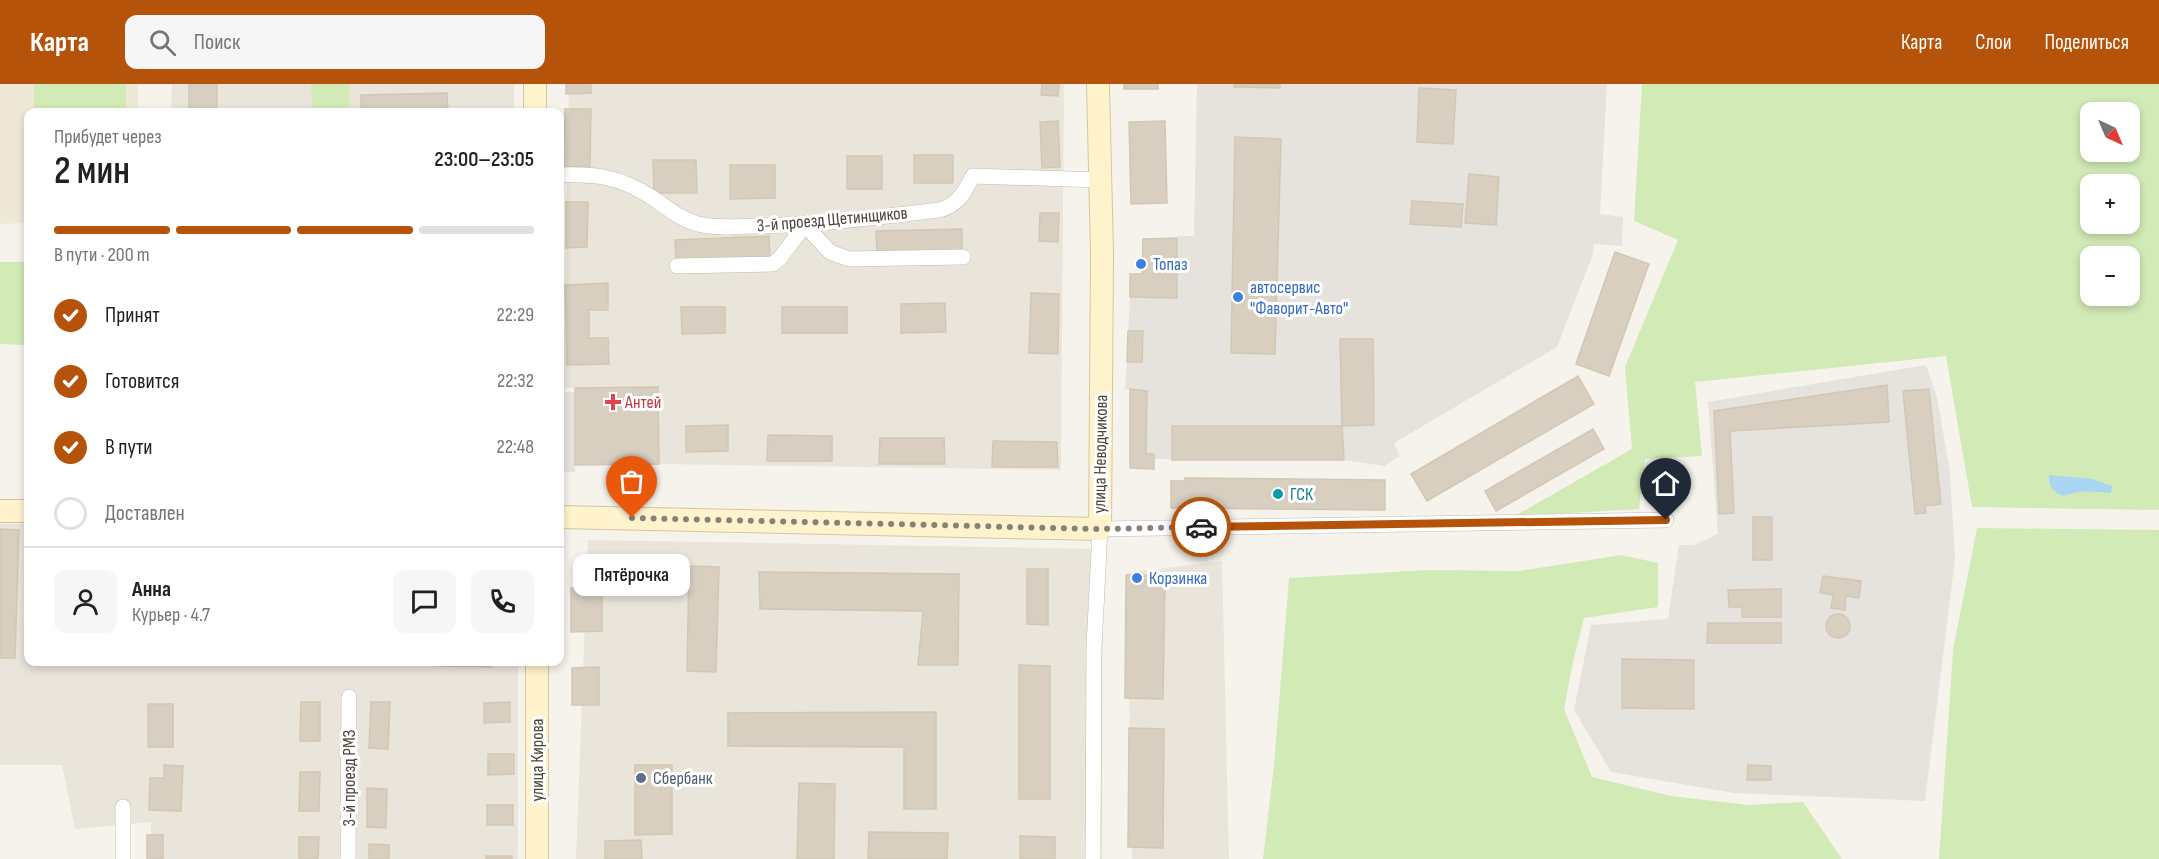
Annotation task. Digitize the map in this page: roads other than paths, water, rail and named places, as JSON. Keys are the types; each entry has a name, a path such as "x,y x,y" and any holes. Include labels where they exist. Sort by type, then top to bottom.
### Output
{"main road":[{"path":"535,84 535,108"},
{"name":"улица Неводчикова","path":"1098,84 1102,254 1100,529"},
{"path":"0,511 24,511"},
{"path":"564,517 1100,529"},
{"name":"улица Кирова","path":"537,666 537,859"}],"street":[{"name":"3-й проезд Щетинщиков","path":"564,175 592,174 617,179 650,196 684,219 699,225 722,227 806,225 949,207 959,201 973,176 1100,180"},
{"path":"677,266 773,264 806,225 830,252 849,258 963,257"},
{"path":"1100,529 1666,520"},
{"name":"улица Неводчикова","path":"1093,859 1094,648 1100,529"},
{"name":"3-й проезд РМЗ","path":"348,859 349,697"},
{"path":"123,807 123,859"}],"water":[{"path":"2049,475 2092,479 2112,486 2111,493 2081,492 2064,496 2052,488"}],"place":[{"name":"Топаз","path":"1141,264"},
{"name":"автосервис \"Фаворит-Авто\"","path":"1238,297"},
{"name":"Антей","path":"613,402"},
{"name":"ГСК","path":"1278,494"},
{"name":"Пятёрочка","path":"632,518"},
{"name":"Корзинка","path":"1137,578"},
{"name":"Сбербанк","path":"641,778"}]}
